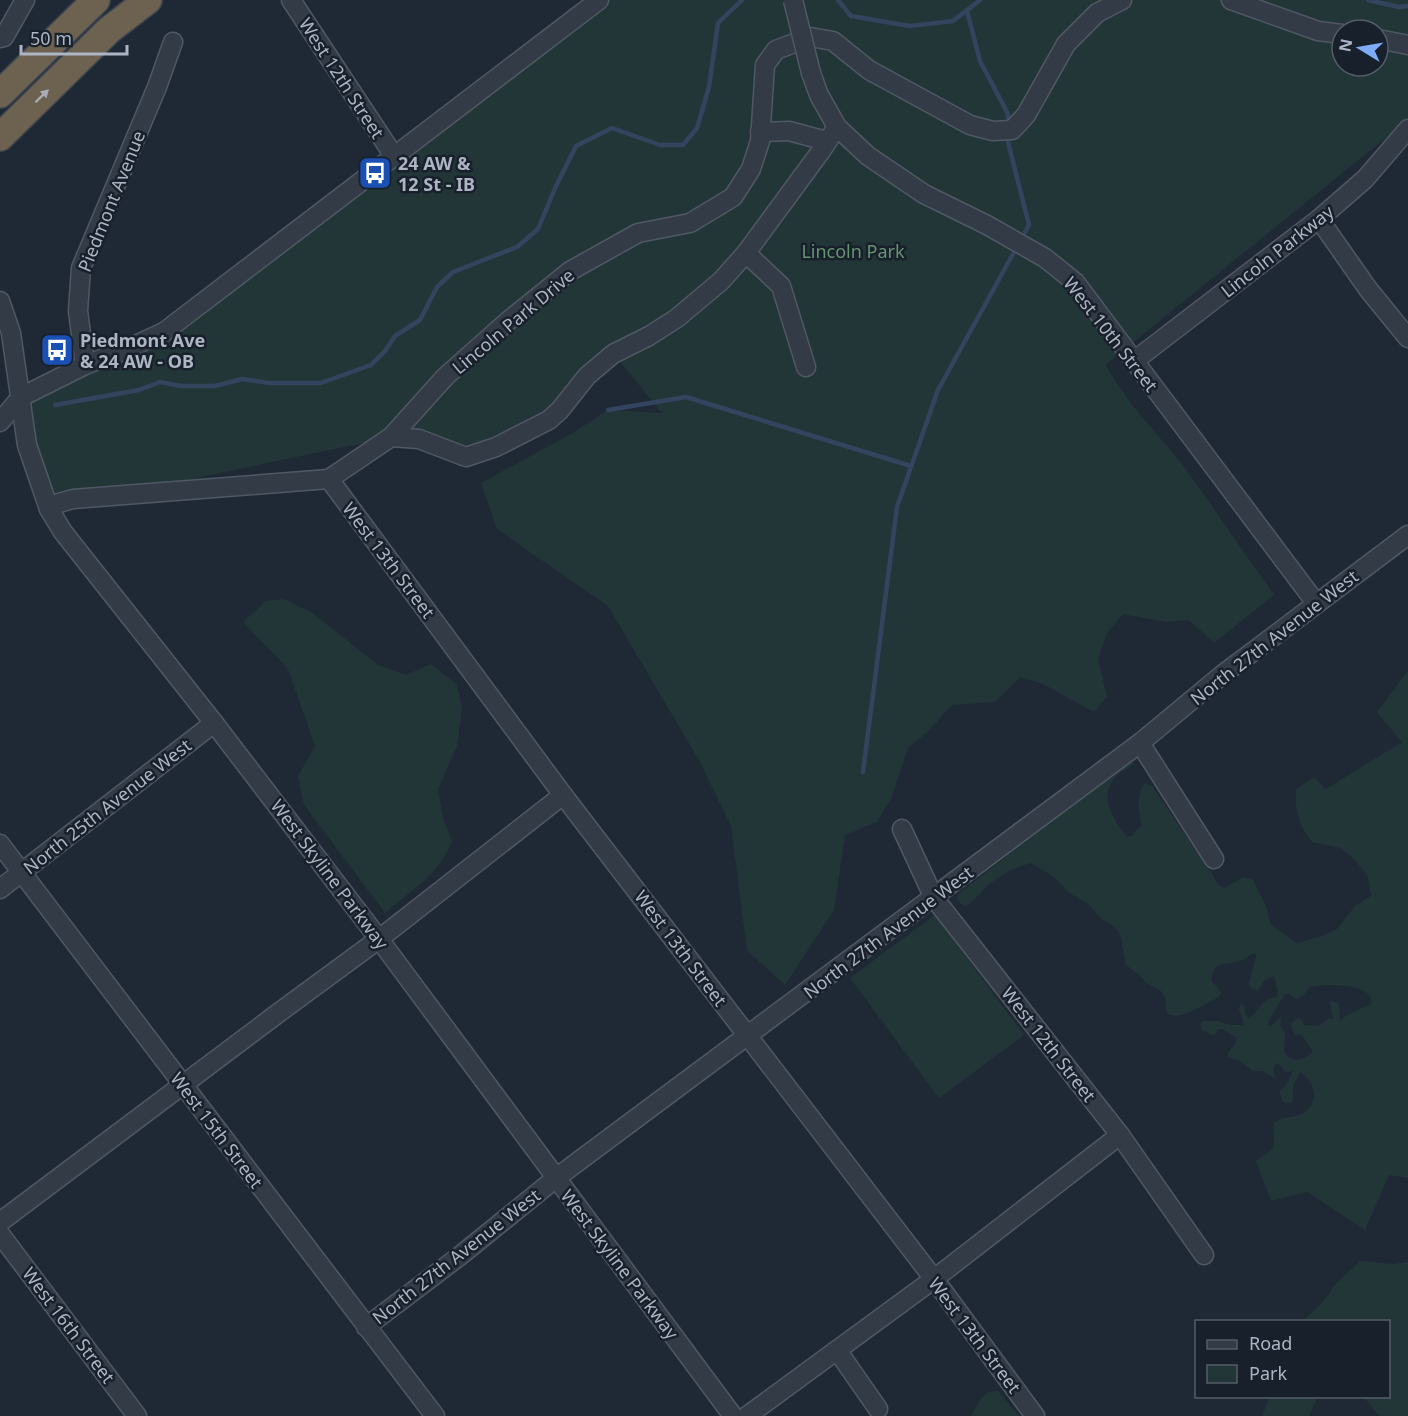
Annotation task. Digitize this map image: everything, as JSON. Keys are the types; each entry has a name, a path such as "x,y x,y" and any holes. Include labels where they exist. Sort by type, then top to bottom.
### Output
{"highway":[{"path":"0,136 110,30 148,0"},
{"path":"0,94 88,2"}],"street":[{"path":"0,38 4,37 25,0"},
{"name":"West 12th Street","path":"291,0 394,156"},
{"path":"0,422 21,397 85,365 164,332 394,156 580,6 599,0"},
{"name":"West 10th Street","path":"793,0 811,73 832,134 924,194 987,225 1045,258 1075,282 1316,603"},
{"name":"Lincoln Park Drive","path":"49,509 73,499 329,479 391,437 446,376 508,321 570,271 638,233 690,223 733,197 752,170 760,141 765,65 776,50 810,37 833,41 869,69 970,125 993,131 1012,130 1026,115 1066,44 1097,13 1122,0"},
{"path":"1231,0 1318,31 1330,32"},
{"path":"88,2 110,30"},
{"path":"1390,41 1408,45"},
{"name":"Piedmont Avenue","path":"85,365 78,311 81,268 158,87 173,42"},
{"name":"Lincoln Parkway","path":"1134,361 1319,219 1365,179 1408,129"},
{"path":"391,437 419,439 466,457 496,447 549,420 560,410 586,376 604,361 677,318 720,281 746,253 832,134 789,131 760,132"},
{"path":"1319,219 1368,289 1408,338"},
{"path":"746,253 781,286 806,367"},
{"name":"West Skyline Parkway","path":"0,301 10,333 27,445 49,509 63,532 214,723 379,939 733,1416"},
{"name":"West 13th Street","path":"329,479 563,795 934,1279 1035,1416"},
{"name":"North 27th Avenue West","path":"366,1326 461,1255 556,1178 1140,743 1222,675 1408,535"},
{"name":"North 25th Avenue West","path":"0,888 214,723"},
{"path":"1140,743 1215,859"},
{"path":"0,1222 379,939 563,795"},
{"name":"West 12th Street","path":"902,830 934,898 1120,1134 1204,1255"},
{"name":"West 15th Street","path":"0,844 435,1416"},
{"path":"747,1416 934,1279 1120,1134"},
{"name":"West 16th Street","path":"0,1234 137,1416"},
{"path":"837,1350 879,1409"}],"green space":[{"name":"Lincoln Park","path":"599,0 1408,0 1408,120 1105,365 1132,405 1183,465 1274,595 1214,643 1189,620 1166,622 1123,614 1107,633 1098,659 1107,697 1094,712 1043,684 1020,677 995,702 952,705 927,732 908,748 891,799 877,822 845,835 834,910 785,985 747,950 731,826 700,762 608,606 497,529 481,483 571,434 608,410 662,413 614,354 560,410 466,457 391,437 49,509 21,397 164,332"},
{"path":"284,599 311,612 378,665 406,675 431,664 457,685 462,708 457,746 438,789 443,818 452,842 431,873 385,913 304,805 298,776 315,746 288,669 243,622 266,601"},
{"path":"1408,671 1408,1178 1389,1175 1365,1230 1307,1192 1271,1201 1256,1161 1273,1148 1274,1122 1300,1115 1309,1108 1314,1097 1312,1086 1300,1072 1293,1086 1293,1101 1283,1102 1279,1091 1286,1086 1293,1070 1286,1073 1276,1063 1273,1069 1275,1078 1262,1071 1253,1071 1238,1060 1227,1057 1237,1038 1222,1029 1218,1029 1214,1036 1202,1030 1200,1024 1203,1021 1244,1025 1239,1009 1240,1004 1244,1005 1248,1018 1263,1003 1277,997 1274,976 1264,981 1258,991 1250,987 1255,953 1236,962 1222,964 1215,969 1211,980 1221,992 1219,997 1193,1011 1173,1015 1167,1013 1165,997 1161,991 1146,983 1126,965 1120,933 1088,904 1068,892 1054,877 1031,863 1001,876 964,907 957,899 958,894 1128,763 1134,763 1115,777 1108,793 1113,816 1127,837 1132,836 1142,826 1139,799 1145,783 1152,786 1219,885 1225,888 1243,877 1253,880 1266,906 1271,925 1297,943 1322,936 1337,929 1355,906 1371,896 1368,877 1356,861 1341,848 1312,842 1298,817 1296,789 1314,777 1326,789 1402,742 1377,712","holes":["1324,985 1354,987 1367,993 1371,998 1371,1004 1347,1015 1340,1021 1339,1004 1332,1001 1330,1003 1333,1019 1328,1019 1319,1026 1303,1025 1303,1021 1299,1018 1292,1022 1291,1026 1295,1034 1302,1035 1313,1052 1302,1059 1291,1058 1284,1053 1285,1034 1280,1025 1281,1016 1271,1026 1268,1026 1270,1018 1285,994 1289,993 1296,999 1303,996 1309,987"]},
{"path":"935,915 1024,1035 939,1098 850,978"},
{"path":"1361,1261 1393,1264 1408,1262 1408,1416 1379,1416 1365,1398 1390,1398 1390,1320 1304,1320 1322,1303 1339,1280"},
{"path":"998,1391 1019,1416 971,1416 981,1398 988,1392"},
{"path":"1269,1398 1317,1398 1309,1416 1262,1416"}],"waterway":[{"path":"55,405 139,390 160,382 180,386 215,386 242,379 270,383 321,383 371,365 385,351 395,336 420,320 437,287 453,272 517,247 538,229 576,146 612,128 660,145 683,145 697,128 709,87 718,23 742,0"},
{"path":"838,0 851,16 910,26 953,21 980,0"},
{"path":"1368,0 1399,7 1408,6"},
{"path":"967,11 980,61 1008,118"},
{"path":"1008,142 1029,225 1025,232"},
{"path":"863,772 897,507 938,390 1013,254"},
{"path":"608,410 686,397 911,466"}],"place":[{"name":"24 AW & 12 St - IB","path":"375,173"},
{"name":"Piedmont Ave & 24 AW - OB","path":"57,350"}]}
